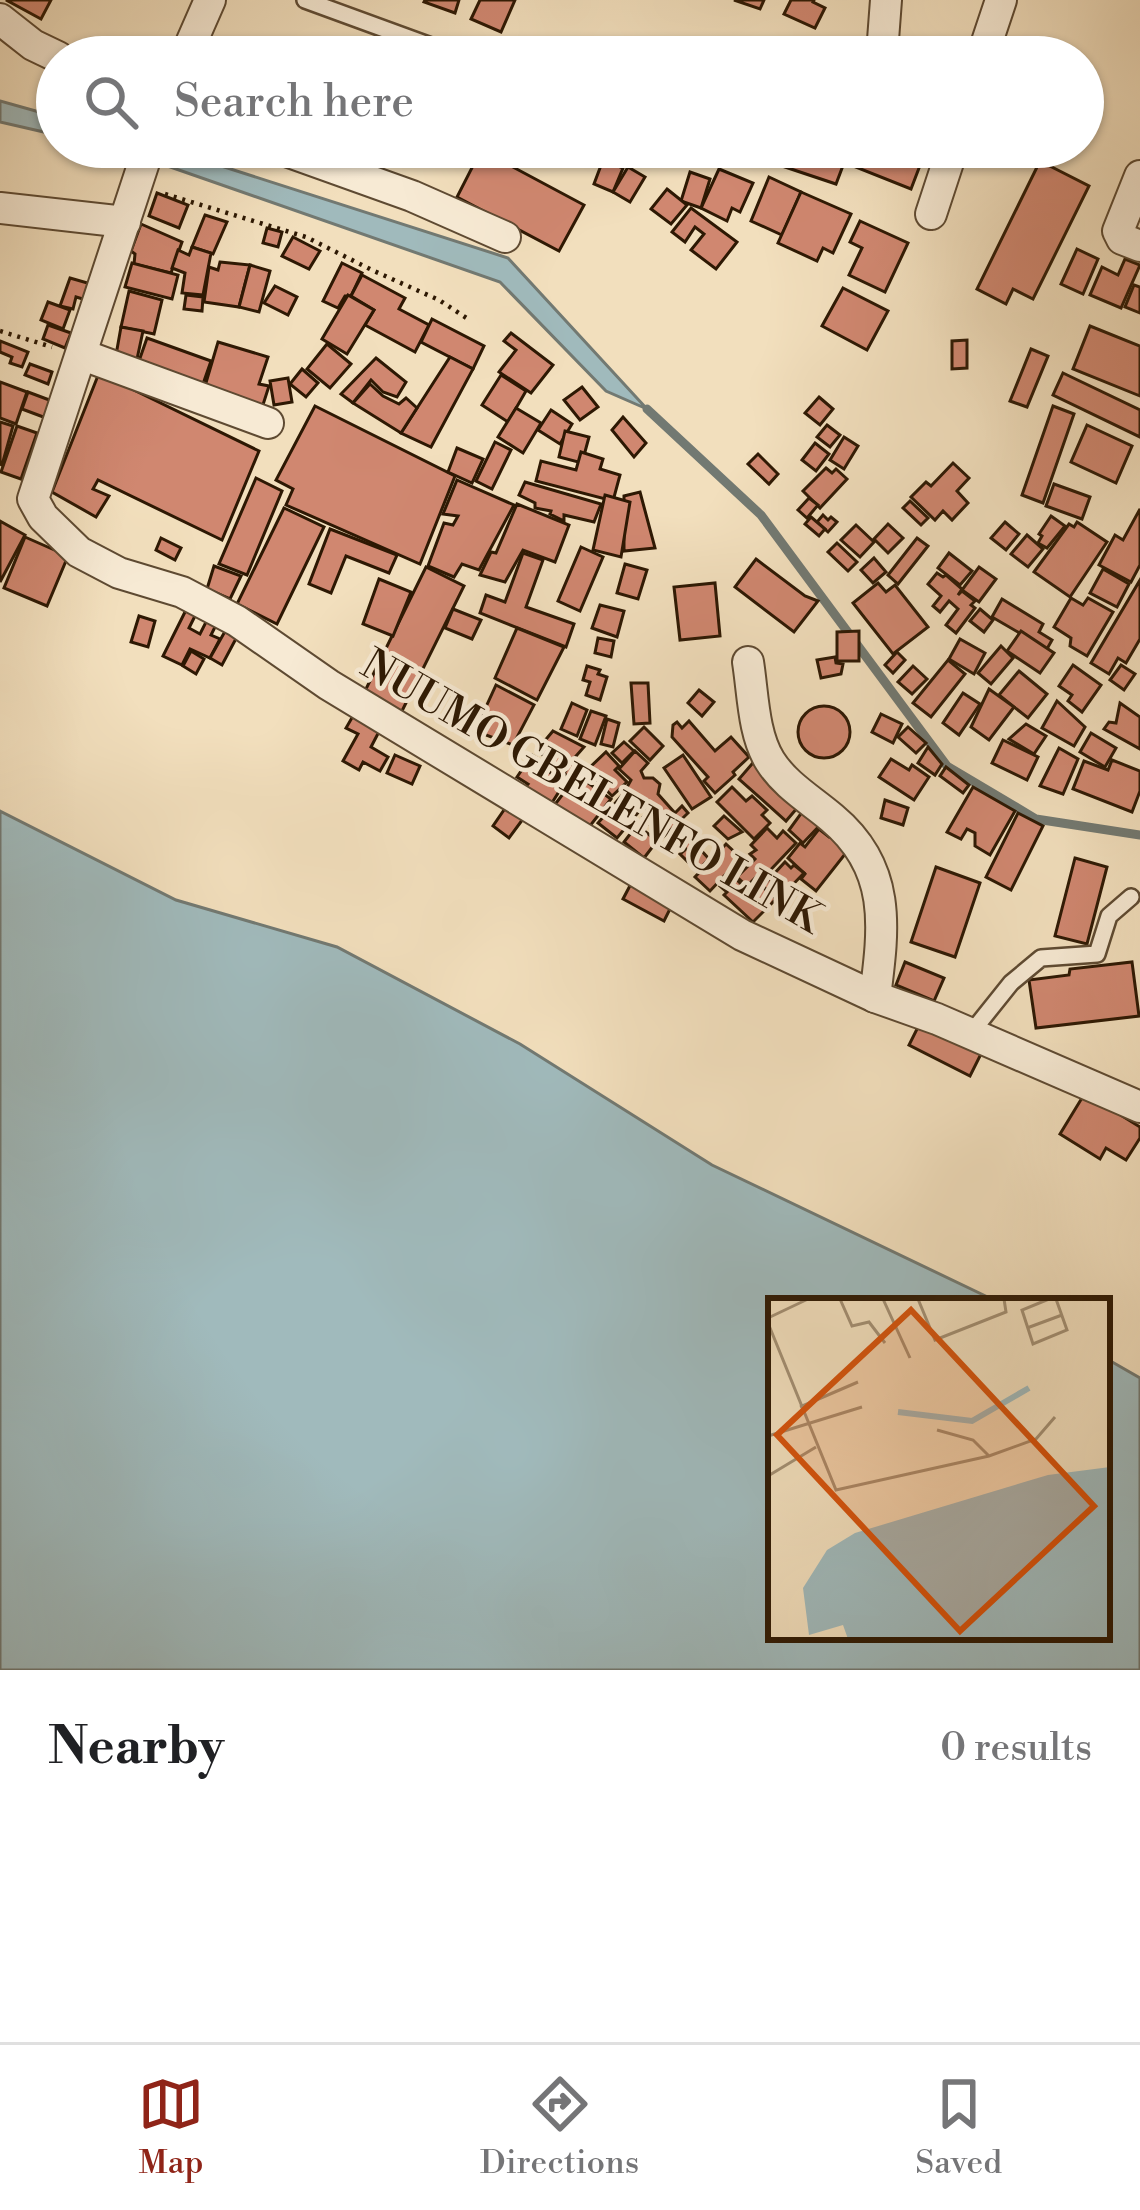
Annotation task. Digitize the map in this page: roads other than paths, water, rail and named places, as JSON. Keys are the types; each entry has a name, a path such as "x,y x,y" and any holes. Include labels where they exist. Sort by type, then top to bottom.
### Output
{"street":[{"path":"194,36 210,0"},
{"path":"883,36 886,0"},
{"path":"989,36 1001,0"},
{"path":"0,19 36,46"},
{"path":"142,168 82,356 268,423"},
{"path":"336,168 505,237"},
{"path":"931,214 946,168"},
{"path":"1140,176 1118,232 1122,239 1140,246"},
{"path":"0,208 124,222"},
{"name":"NUUMO GBELENFO LINK","path":"82,356 33,499 79,552 119,573 182,592 237,621 329,686 742,935 874,997 1140,1108"},
{"path":"748,662 762,745 772,766 850,832 867,858 883,915 874,997"}],"lane":[{"path":"305,0 404,36"},
{"path":"971,1034 1011,983 1041,958 1097,954 1109,916 1131,896"}],"water":[{"path":"0,101 36,111 36,130 0,122"},
{"path":"173,168 227,168 508,258 647,409 606,391 500,282"},
{"path":"0,811 176,900 337,947 520,1044 712,1165 990,1298 768,1298 768,1640 1110,1640 1110,1361 1140,1378 1140,1670 0,1670"}],"waterway":[{"path":"647,409 761,515 947,766 1036,819 1140,835"}]}
